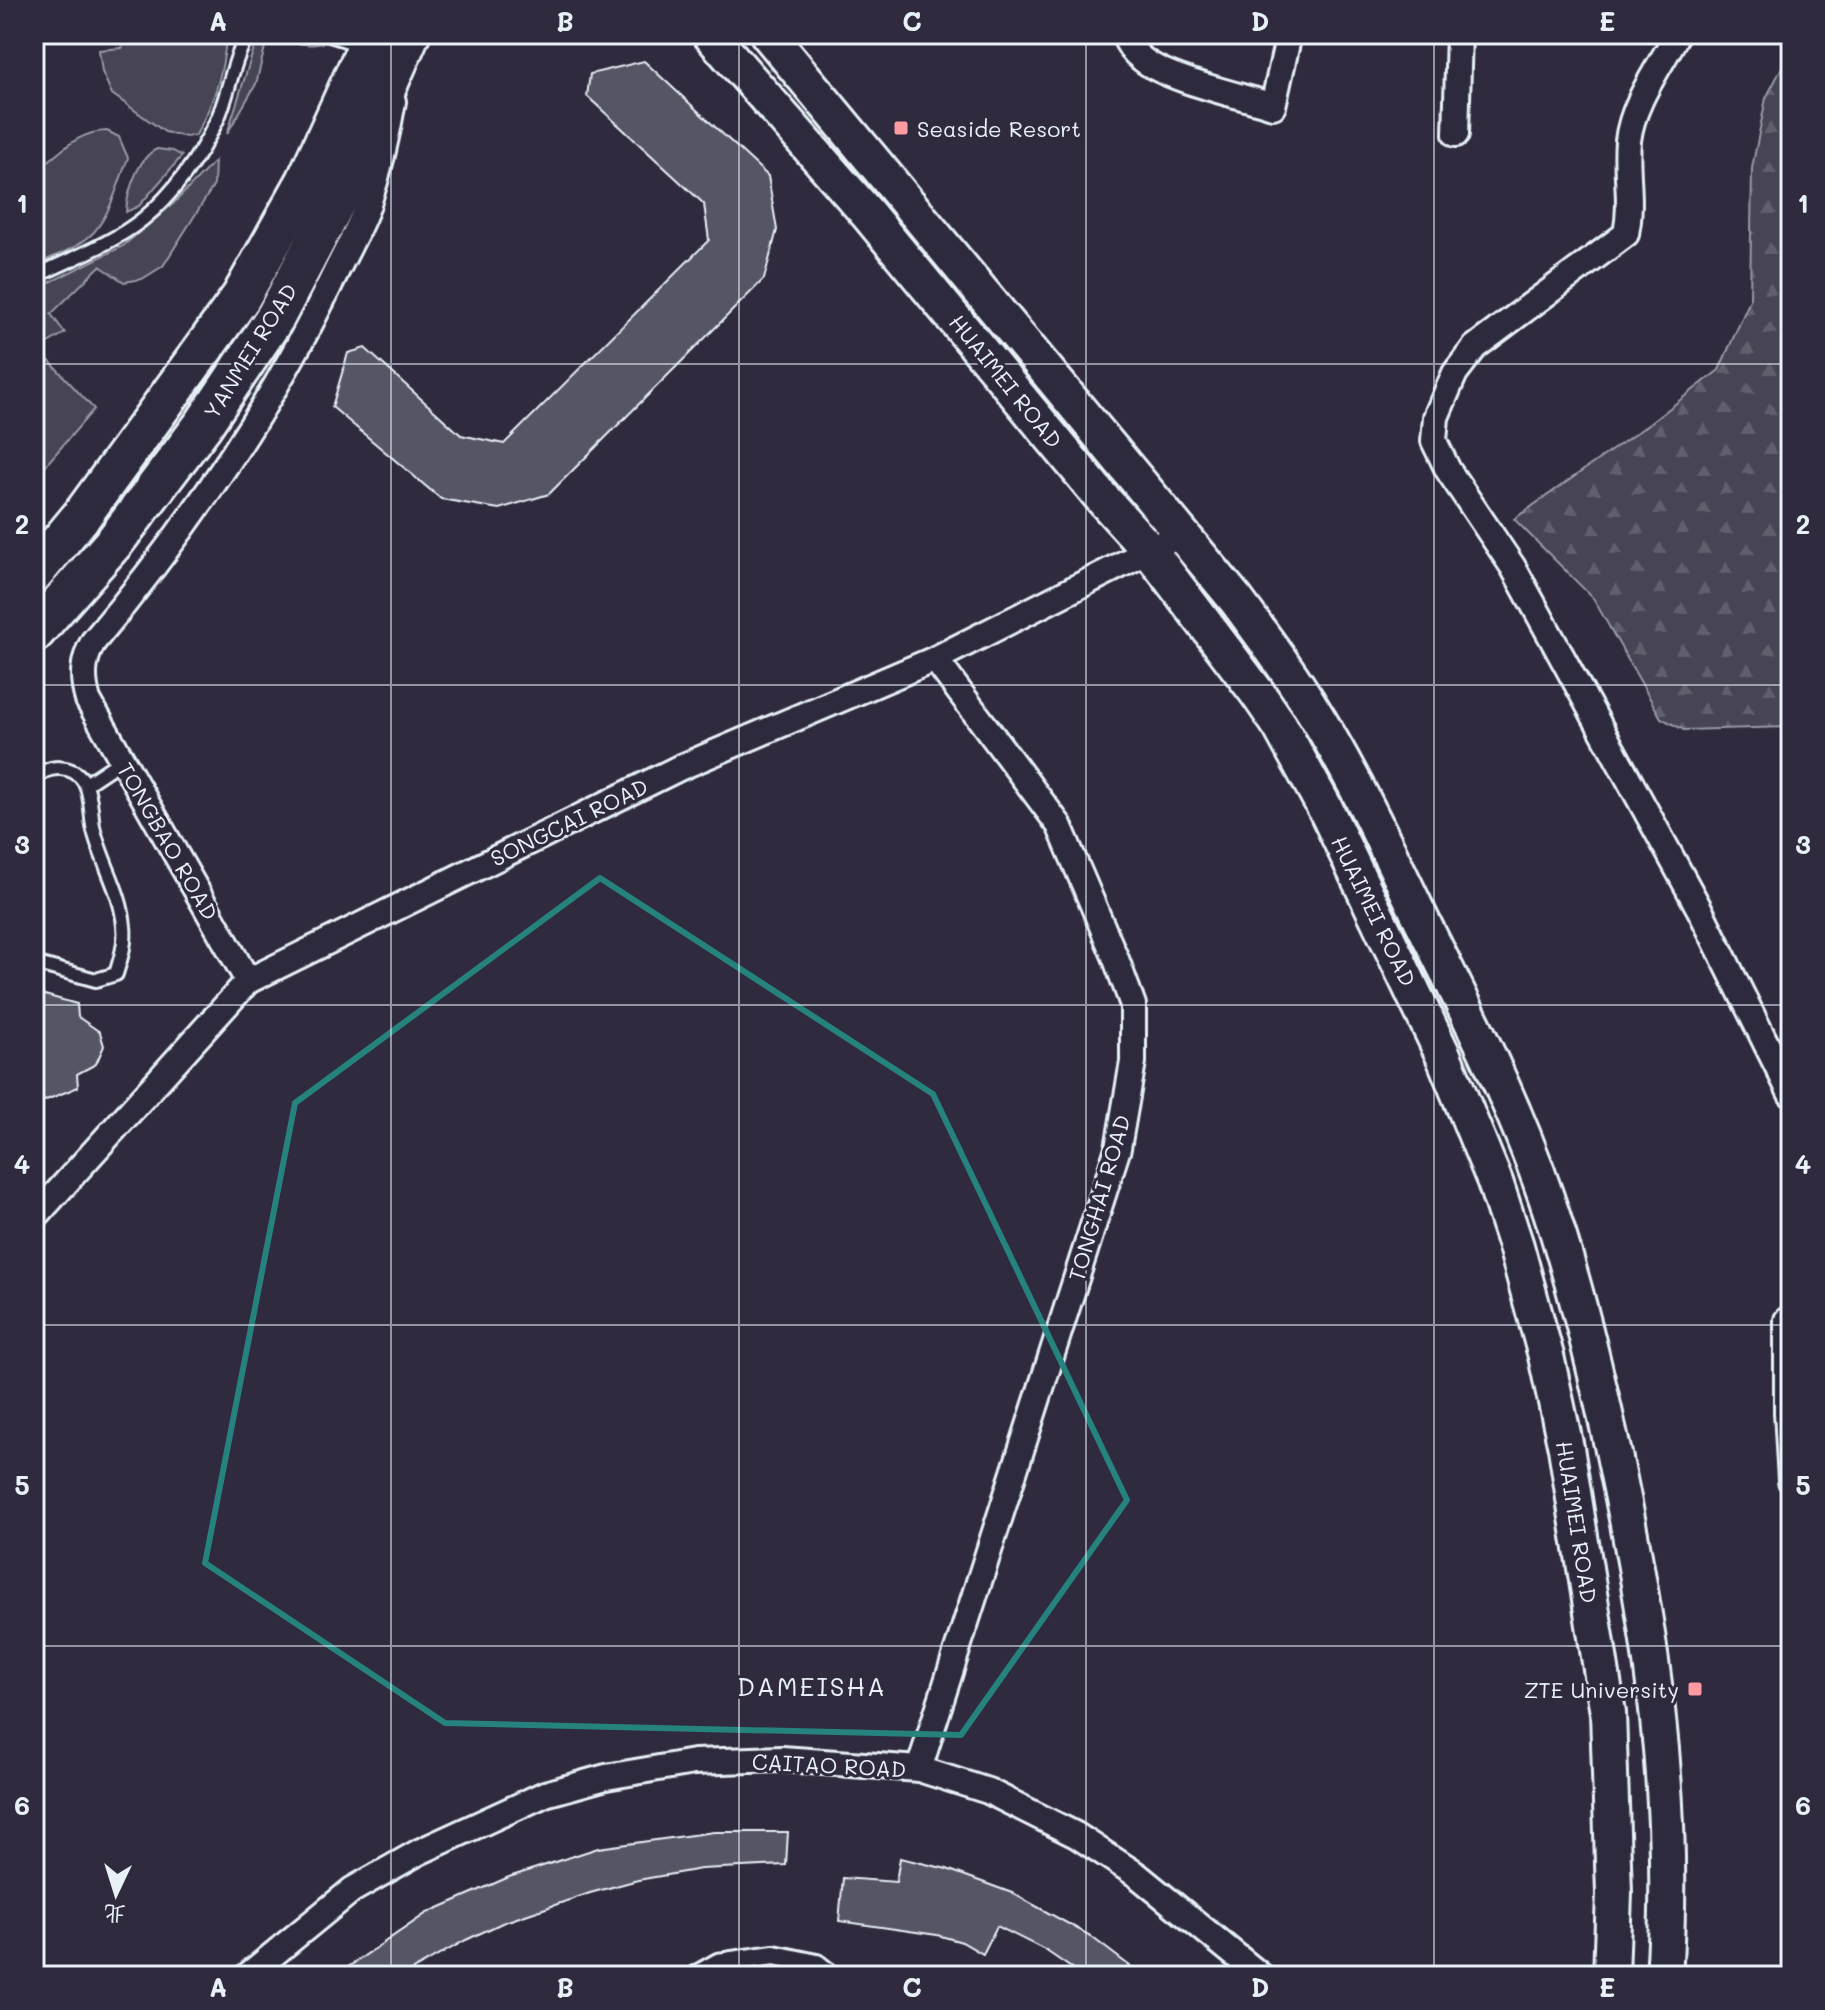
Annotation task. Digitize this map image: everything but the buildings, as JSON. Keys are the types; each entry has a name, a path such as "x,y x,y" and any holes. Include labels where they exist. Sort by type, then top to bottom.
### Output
{"main road":[{"name":"HUAIMEI ROAD","path":"710,34 867,213 1102,498 1149,550 1258,694 1300,760 1443,1055 1516,1246 1546,1356 1566,1448 1608,1713 1614,1893 1611,1976"},
{"name":"HUAIMEI ROAD","path":"768,34 1237,601 1285,668 1358,791 1492,1065 1548,1205 1569,1272 1594,1366 1629,1528 1660,1723 1666,1822 1664,1976"},
{"name":"YANMEI ROAD","path":"34,573 83,514 241,297 388,41"},
{"name":"YANMEI ROAD","path":"34,633 116,540 203,425 276,316 339,196 388,41"}],"street":[{"path":"1124,34 1143,60 1167,73 1273,106 1289,34"},
{"path":"1456,134 1459,34"},
{"path":"1677,34 1634,115 1628,141 1631,210 1626,234 1475,347 1455,373 1436,417 1434,441 1448,470 1521,581 1700,910 1791,1094"},
{"name":"TONGBAO ROAD","path":"248,981 88,700 83,672 86,655 93,642 150,571 238,447 307,333 366,209 384,153 388,41"},
{"name":"SONGCAI ROAD","path":"34,1218 248,981 679,768 935,659 1182,534"},
{"name":"TONGHAI ROAD","path":"919,1769 1118,1148 1133,1062 1133,1005 1059,825 935,659"},
{"path":"1787,1320 1791,1481"},
{"name":"CAITAO ROAD","path":"257,1973 352,1890 419,1852 545,1794 606,1777 694,1762 782,1759 919,1769 988,1791 1076,1835 1162,1894 1261,1976"},
{"path":"695,1976 718,1963 774,1955 817,1964 832,1976"}],"lane":[{"path":"34,277 112,239 143,219 172,190 215,124 227,97 241,46 249,34"},
{"path":"326,34 388,41"},
{"path":"86,784 122,760"},
{"path":"34,781 39,774 54,767 70,770 86,784 94,831 119,899 125,928 123,953 116,974 96,980 34,963"}],"highlighted area":[{"path":"600,878 933,1094 1127,1500 961,1735 445,1723 205,1563 295,1103"}],"green space":[{"path":"126,34 216,34 226,40 216,89 196,135 186,137 165,132 112,94 102,72 99,50 122,48"},
{"path":"289,34 327,41 319,44 280,42 265,47 256,84 227,134 256,42 268,35"},
{"path":"1791,50 1791,727 1684,730 1661,718 1593,598 1514,519 1649,424 1719,370 1750,300 1752,168 1766,98"},
{"path":"107,131 119,137 128,158 105,216 94,232 81,243 34,266 34,171 85,135"},
{"path":"157,149 182,156 139,206 126,212 131,186 139,167"},
{"path":"215,161 214,185 163,266 142,279 124,282 100,266 51,314 65,333 34,351 34,290 123,246 173,204"},
{"path":"43,354 94,409 34,479 34,359"},
{"path":"753,1965 791,1967 818,1976 708,1976"}],"place":[{"name":"Seaside Resort","path":"901,128"},
{"name":"ZTE University","path":"1695,1689"}],"district":[{"name":"DAMEISHA","path":"812,1686"}]}
